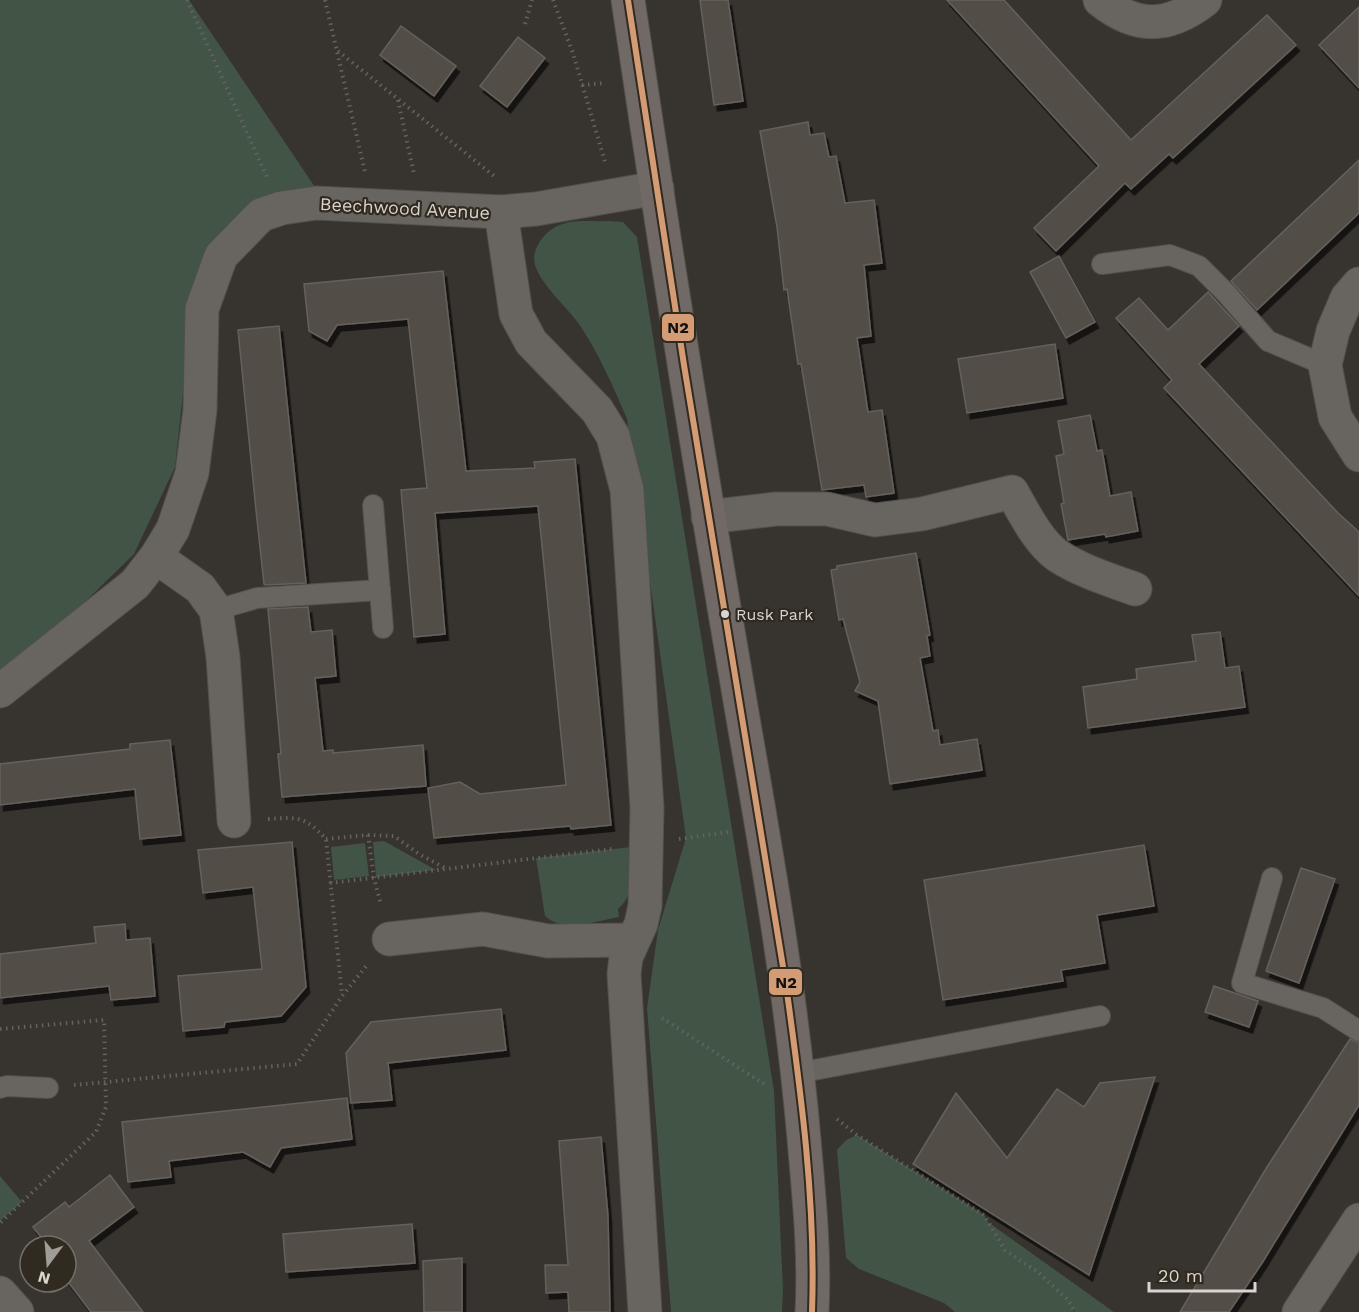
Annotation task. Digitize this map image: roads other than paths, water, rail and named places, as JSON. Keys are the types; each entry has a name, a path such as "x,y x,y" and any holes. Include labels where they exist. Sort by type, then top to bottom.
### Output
{"main road":[{"path":"628,0 708,517 762,827 799,1081 812,1232 814,1275 812,1312"}],"street":[{"path":"1100,0 1114,11 1136,21 1156,22 1173,20 1205,0"},
{"name":"Beechwood Avenue","path":"0,691 135,584 156,557 173,529 192,473 200,410 202,309 221,256 261,215 282,208 316,203 501,212 536,209 657,188"},
{"path":"501,212 516,314 531,342 597,410 613,436 627,490 647,808 645,906 641,924 626,957 624,974 645,1312"},
{"path":"1359,284 1347,298 1333,331 1325,365 1335,417 1359,455"},
{"path":"708,517 776,509 827,508 875,520 922,514 1012,492 1032,528 1057,555 1099,576 1135,589"},
{"path":"156,557 200,588 216,610 223,657 234,821"},
{"path":"389,939 483,929 548,941 632,940"},
{"path":"1299,1312 1359,1220"},
{"path":"0,1293 17,1312"}],"lane":[{"path":"1102,264 1170,255 1199,266 1268,341 1325,365"},
{"path":"373,505 383,628"},
{"path":"216,610 257,598 380,590"},
{"path":"1272,878 1242,983 1323,1008 1359,1031"},
{"path":"799,1081 1100,1016"},
{"path":"0,1088 7,1086 48,1088"}],"place":[{"name":"Rusk Park","path":"725,614"}]}
